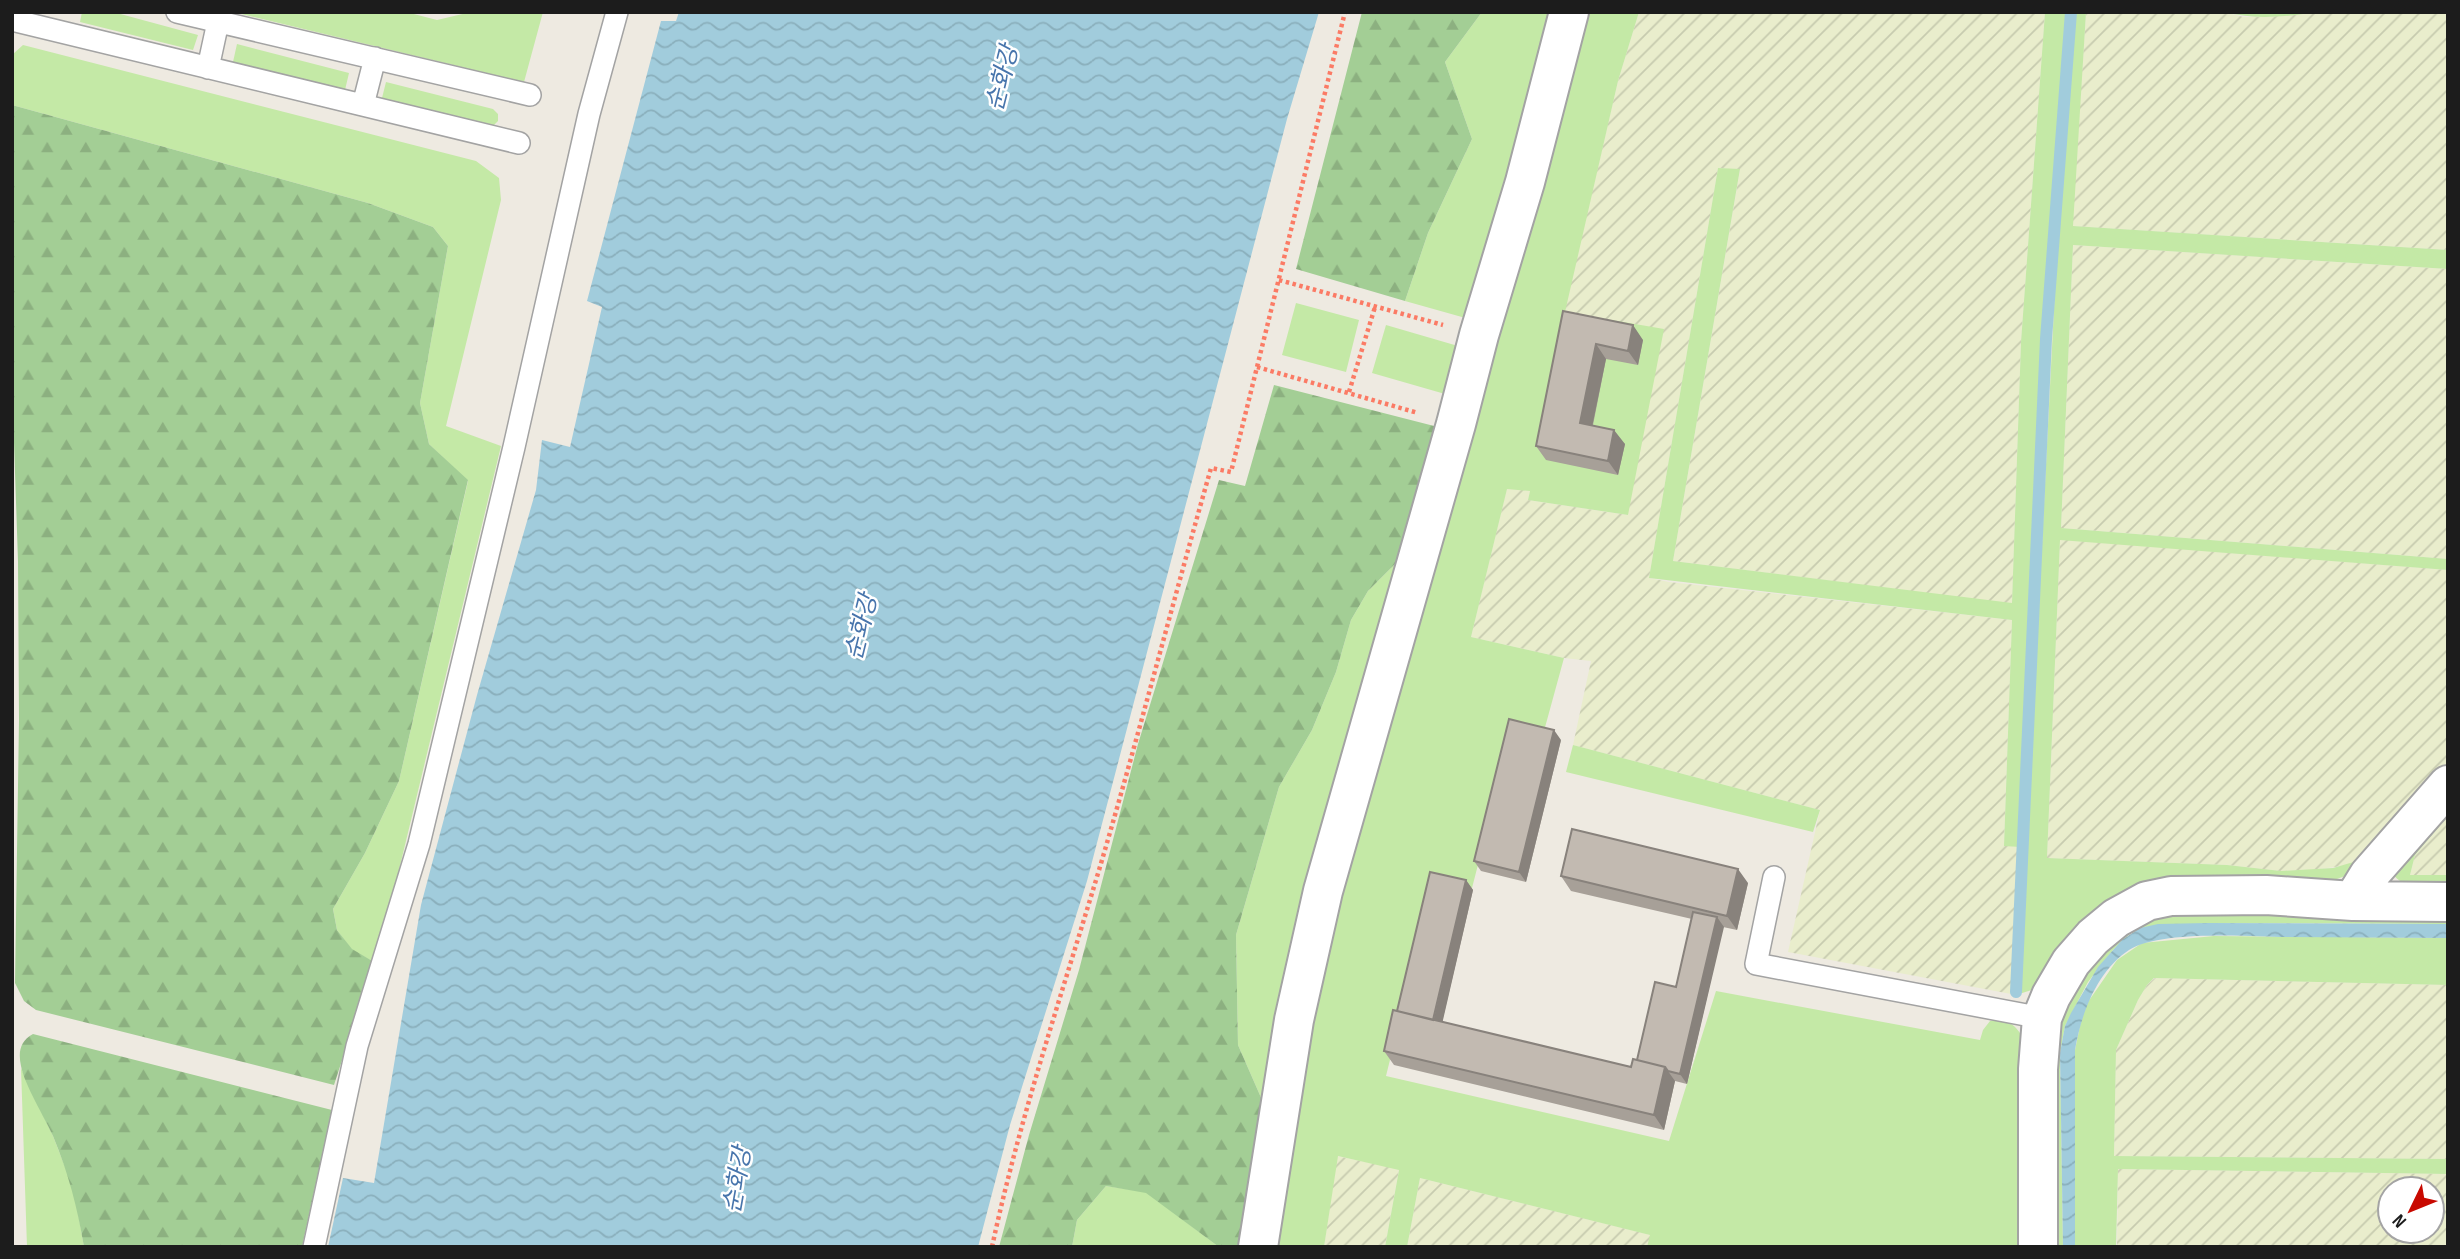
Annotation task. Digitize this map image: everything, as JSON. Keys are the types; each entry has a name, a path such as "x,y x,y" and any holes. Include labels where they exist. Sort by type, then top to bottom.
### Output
{"street":[{"path":"1258,1247 1294,1020 1323,891 1479,335 1525,182 1569,12"},
{"path":"2353,901 2369,875 2448,785"},
{"path":"2038,1247 2038,1069 2042,1018 2051,996 2071,962 2093,937 2116,918 2147,901 2171,896 2448,902"}],"lane":[{"path":"177,12 530,95"},
{"path":"314,1247 357,1046 419,844 514,447 589,114 617,12"},
{"path":"12,20 519,143"},
{"path":"208,68 218,22"},
{"path":"363,105 375,58"},
{"path":"1774,877 1756,964 2042,1018"}],"path":[{"path":"992,1247 1013,1163 1102,860 1212,468 1231,472 1345,12"},
{"path":"1279,280 1479,335"},
{"path":"1349,392 1375,307"},
{"path":"1257,367 1456,424"}],"green space":[{"path":"82,12 113,12 198,35 193,50 80,22"},
{"path":"233,12 406,12 437,20 471,12 543,12 524,82"},
{"path":"1362,12 1482,12 1445,62 1472,139 1428,233 1405,301 1296,269"},
{"path":"1482,12 1553,12 1469,319 1405,301 1428,233 1472,139 1445,62"},
{"path":"1581,12 1639,12 1618,81 1565,312 1664,329 1628,515 1528,500 1530,491 1507,489 1471,637 1564,658 1544,731 1514,725 1472,888 1435,878 1386,1076 1669,1141 1716,991 1980,1040 1990,1021 2005,1022 2015,1027 2029,1049 2029,1247 1647,1247 1650,1235 1420,1178 1407,1247 1385,1247 1399,1170 1338,1156 1324,1247 1269,1247 1337,883"},
{"path":"1639,12 2045,12 2021,342 2012,604 1673,561 1740,170 1718,168 1649,578 2012,620 2004,845 2020,847 2011,994 1788,952 1820,810 1573,745 1591,661 1564,658 1471,637 1507,488 1530,491 1528,500 1627,515 1564,312 1618,81"},
{"path":"2045,12 2067,12 2041,340 2020,847 2004,846 2012,620 1649,578 1718,168 1740,169 1673,561 2012,603 2021,342"},
{"path":"2075,12 2086,12 2073,226 2448,250 2448,269 2073,245 2061,528 2448,559 2448,570 2060,540 2047,858 2227,865 2281,871 2333,868 2374,856 2348,875 2323,884 2194,884 2035,989 2019,994 2058,230"},
{"path":"2086,12 2225,12 2243,17 2269,17 2316,12 2448,12 2448,250 2072,226"},
{"path":"2225,12 2316,12 2270,17"},
{"path":"237,44 349,73 345,90 233,62"},
{"path":"23,45 476,161 499,178 501,200 446,426 501,446 386,924 374,962 352,950 337,930 333,909 365,853 399,781 468,481 429,444 420,403 448,246 433,227 368,203 12,105 12,55"},
{"path":"386,82 493,109 498,114 498,121 489,125 382,98"},
{"path":"12,105 368,203 433,227 448,246 420,403 429,444 468,480 399,781 365,853 333,909 337,930 352,949 374,962 334,1085 36,1010 24,1001 15,983 19,720 18,561 12,383"},
{"path":"2073,245 2448,269 2448,559 2061,528"},
{"path":"1296,303 1359,320 1346,372 1282,355"},
{"path":"1386,325 1458,346 1445,394 1372,373"},
{"path":"1274,385 1438,427 1404,555 1368,591 1351,620 1336,672 1312,730 1279,787 1236,935 1238,1045 1266,1109 1245,1247 1219,1247 1146,1193 1106,1186 1077,1220 1072,1247 999,1247 1029,1135 1079,970 1138,744 1219,480 1245,486"},
{"path":"2060,539 2448,570 2448,772 2374,856 2349,865 2281,871 2227,865 2047,858"},
{"path":"1404,555 1266,1109 1238,1045 1236,935 1279,787 1312,730 1336,672 1351,620 1368,591"},
{"path":"1573,745 1820,810 1813,832 1566,772"},
{"path":"2448,794 2448,816 2415,855 2410,875 2448,875 2448,892 2422,889 2400,881 2389,869"},
{"path":"2448,816 2448,875 2410,875 2415,855"},
{"path":"2448,909 2448,924 2207,923 2131,933 2113,950 2088,982 2065,1026 2060,1053 2063,1247 2045,1247 2051,1039 2081,967 2140,913"},
{"path":"2214,936 2448,938 2448,985 2154,978 2138,1000 2116,1050 2114,1156 2448,1159 2448,1174 2118,1169 2116,1247 2075,1247 2075,1050 2082,1016 2088,1002 2117,960 2142,943"},
{"path":"2155,978 2448,985 2448,1159 2114,1156 2116,1050 2138,1000"},
{"path":"33,1034 332,1110 302,1247 84,1247 64,1164 26,1083 21,1066 21,1047"},
{"path":"21,1068 53,1136 74,1190 84,1247 27,1247"},
{"path":"1337,1156 1399,1169 1385,1247 1324,1247"},
{"path":"2118,1169 2448,1174 2448,1247 2117,1247"},
{"path":"1420,1178 1651,1235 1647,1247 1407,1247"},
{"path":"1106,1186 1146,1192 1219,1247 1072,1247 1077,1220"}],"water":[{"name":"순화강","path":"679,12 1319,12 1287,119 1087,881 1010,1125 978,1247 328,1247 343,1178 374,1183 421,905 477,695 536,490 542,440 570,447 602,307 587,301 661,21 676,21"},
{"path":"2158,924 2448,924 2448,938 2229,935 2161,939 2129,950 2099,981 2081,1022 2075,1050 2075,1247 2063,1247 2060,1053 2065,1026 2098,967 2122,940 2140,928"}],"building":[{"path":"1563,311 1633,325 1628,351 1596,344 1580,423 1614,430 1608,461 1536,446"},
{"path":"1509,719 1554,730 1519,872 1474,861"},
{"path":"1572,829 1738,869 1727,916 1561,876"},
{"path":"1430,872 1466,880 1433,1020 1397,1011"},
{"path":"1693,912 1717,917 1680,1074 1637,1060 1655,982 1676,987"},
{"path":"1393,1010 1631,1067 1633,1059 1665,1067 1654,1115 1384,1051"}],"waterway":[{"path":"2016,992 2046,339 2071,12"}]}
